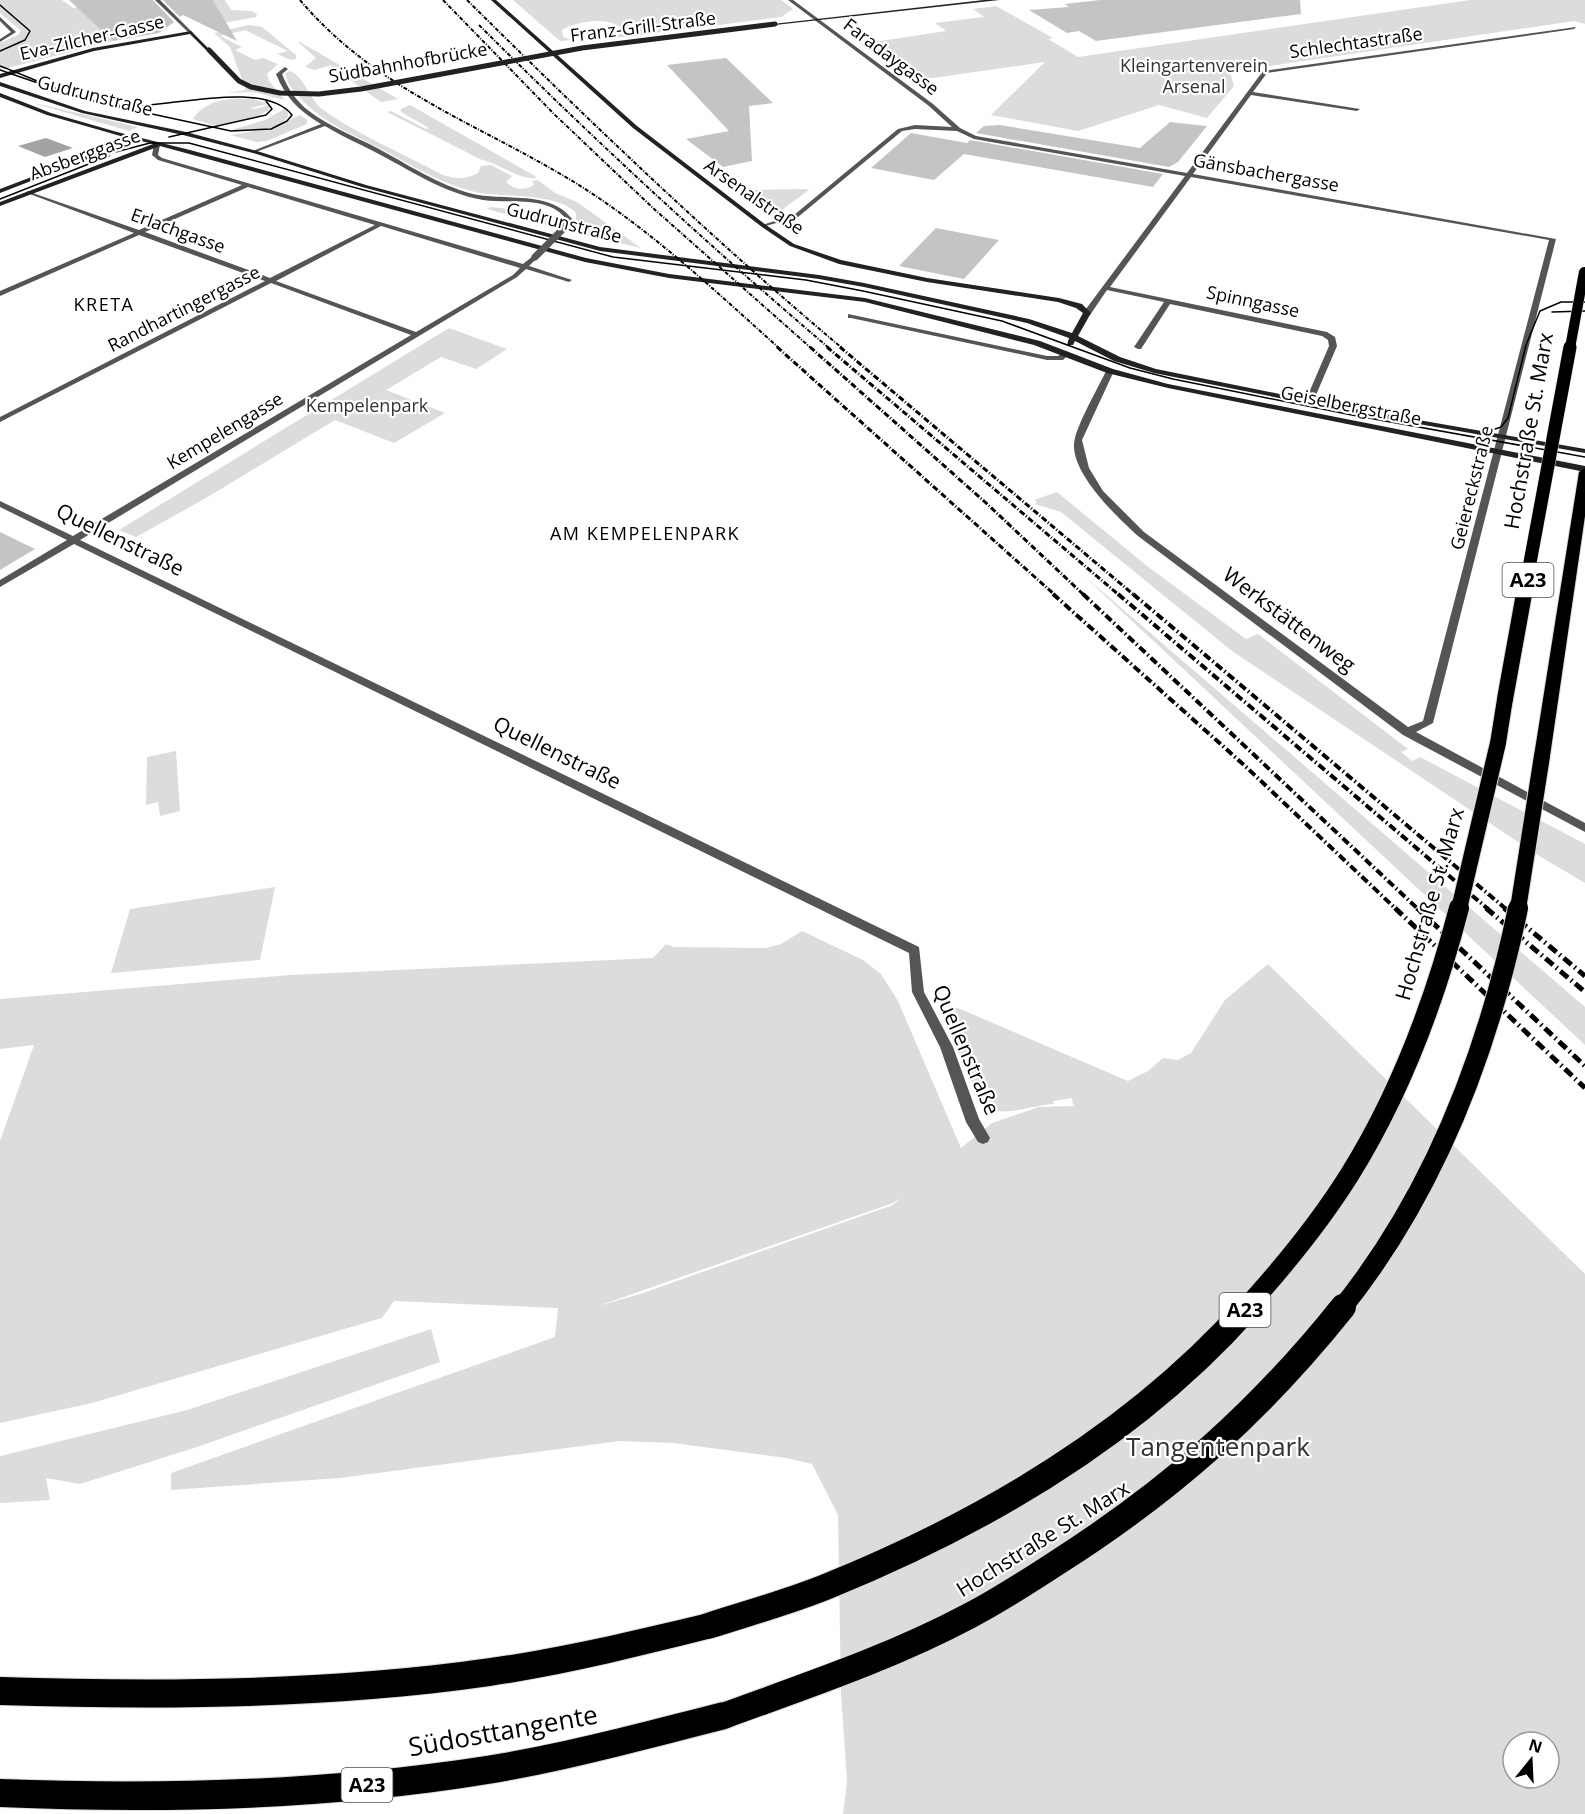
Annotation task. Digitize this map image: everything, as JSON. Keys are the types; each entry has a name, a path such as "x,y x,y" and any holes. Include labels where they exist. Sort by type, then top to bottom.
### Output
{"highway":[{"name":"Hochstraße St. Marx","path":"0,1691 89,1694 238,1694 371,1686 491,1672 596,1653 708,1626 828,1586 938,1537 1027,1488 1103,1438 1160,1392 1225,1333 1275,1276 1326,1210 1362,1152 1395,1090 1444,963 1460,908 1498,743 1585,269"},
{"name":"Hochstraße St. Marx","path":"726,1715 857,1668 972,1615 1071,1556 1155,1498 1218,1446 1281,1383 1338,1318 1386,1251 1455,1120 1480,1054 1502,982 1518,916 1585,471"},
{"name":"Südosttangente","path":"0,1793 56,1796 209,1796 351,1787 495,1768 612,1744 726,1715"}],"main road":[{"name":"Arsenalstraße","path":"493,0 635,127 792,245 839,262 950,285 1059,300 1079,306 1088,313"},
{"name":"Franz-Grill-Straße","path":"543,54 775,24 997,0"},
{"name":"Südbahnhofbrücke","path":"191,32 243,84 268,91 309,94 361,89 543,54"},
{"name":"Eva-Zilcher-Gasse","path":"0,76 93,50 191,32"},
{"name":"Gudrunstraße","path":"0,84 84,112 180,132 255,152 364,186 600,249 663,259 841,280 1013,317 1072,336 1125,362"},
{"name":"Gudrunstraße","path":"0,95 64,119 135,139 605,265 669,276 851,298 1037,343 1110,371"},
{"name":"Absberggasse","path":"0,191 161,128"},
{"name":"Absberggasse","path":"0,204 157,145 180,132"},
{"path":"1066,353 1072,336 1088,313"},
{"name":"Geiselbergstraße","path":"1125,362 1165,373 1309,402 1585,451"},
{"name":"Geiselbergstraße","path":"1110,371 1168,386 1585,471"}],"street":[{"path":"157,0 191,32"},
{"name":"Faradaygasse","path":"790,0 931,105 958,129 974,137"},
{"path":"0,18 14,32 0,41"},
{"name":"Schlechtastraße","path":"1088,313 1265,72 1574,27"},
{"path":"255,152 324,125 297,102 282,83 279,74 285,69"},
{"path":"1249,93 1358,109"},
{"name":"Kempelengasse","path":"0,584 418,335 526,267 562,230 569,219 560,208 544,203 484,198 453,190 324,125"},
{"path":"764,226 793,218 900,130 915,127 958,129"},
{"name":"Gänsbachergasse","path":"974,137 1553,239"},
{"name":"Gudrunstraße","path":"157,145 155,155 160,159 569,280"},
{"path":"0,294 247,185"},
{"name":"Erlachgasse","path":"29,192 418,335"},
{"name":"Randhartingergasse","path":"0,420 381,224"},
{"name":"Geiereckstraße","path":"1407,732 1428,723 1553,239"},
{"name":"Spinngasse","path":"1107,288 1305,328 1329,336 1333,346 1309,402"},
{"path":"1138,347 1169,300"},
{"name":"Gudrunstraße","path":"851,316 1047,358 1060,358 1066,353"},
{"name":"Werkstättenweg","path":"1110,371 1078,440 1086,469 1104,500 1141,534 1407,732 1585,828"},
{"name":"Quellenstraße","path":"0,504 915,950 918,992 946,1047 973,1122 983,1138"}],"green space":[{"path":"0,0 62,0 73,8 101,4 104,30 101,31 113,41 0,70 0,43 18,35 21,31 0,13"},
{"path":"213,0 225,0 231,10 252,11 257,14 256,17 213,25 219,10"},
{"path":"513,0 781,0 793,9 781,17 614,38 624,31 619,26 603,21 585,22 562,30 563,37 572,40 560,41"},
{"name":"Kleingartenverein Arsenal","path":"1470,0 1585,0 1585,24 1574,21 1230,72 1234,86 1207,118 1159,105 1078,131 991,115 1045,62 912,81 861,44 946,31 935,23 984,17 973,9 996,6 1053,38 1048,39 1078,57"},
{"path":"249,25 262,27 296,55 296,59 291,60 277,54 288,51 245,30 220,36 242,47 235,50 255,60 263,58 278,64 267,74 269,81 285,100 253,92 227,93 246,90 230,47 214,33"},
{"path":"298,42 398,99 381,102 338,71 328,70 334,68 331,65 315,70 305,67 316,58"},
{"path":"290,71 300,78 322,109 365,135 441,174 464,178 478,173 481,166 491,165 512,176 506,182 516,188 530,187 534,185 532,181 538,180 555,193 577,202 641,248 570,232 576,223 576,213 567,206 542,199 475,192 428,174 319,115 303,102 290,85 285,73"},
{"path":"236,98 253,99 268,104 250,108 269,105 269,110 253,119 216,126 193,119 198,112 212,103"},
{"path":"36,104 39,104 138,127 129,131"},
{"path":"410,105 536,178 516,174 482,160 387,112 391,111 426,129 429,128 401,112 401,109"},
{"path":"284,109 288,117 276,126 254,131 231,130 265,120"},
{"path":"300,115 307,120 307,124 267,141 257,142 230,135 274,128"},
{"path":"808,189 809,190 776,214 743,190"},
{"path":"490,207 540,212 547,215 550,222 547,225 487,209"},
{"name":"Kempelenpark","path":"449,328 507,349 476,369 441,357 386,390 445,413 394,443 335,420 206,498 136,537 119,530"},
{"path":"1057,492 1147,566 1246,639 1258,634 1408,749 1401,752 1412,761 1420,757 1585,844 1585,883 1536,854 1232,651 1061,512 1035,504 1037,502 1034,500"},
{"path":"1083,575 1585,1007 1585,1045"},
{"path":"176,751 180,811 160,816 158,802 146,805 147,757"},
{"path":"275,887 260,960 111,973 130,909"},
{"name":"Tangentenpark","path":"802,931 863,960 881,974 898,1001 961,1148 992,1123 1039,1107 1076,1106 1073,1105 1072,1098 1053,1101 1054,1104 1014,1111 992,1110 994,1107 992,1106 990,1109 980,1100 944,1019 943,1013 948,1007 958,1008 1128,1081 1148,1071 1163,1058 1178,1060 1191,1053 1225,1000 1268,964 1585,1274 1585,1814 843,1814 847,1781 841,1693 838,1515 812,1464 786,1458 673,1443 620,1441 340,1478 171,1490 171,1473 555,1337 558,1308 394,1301 382,1318 92,1403 0,1423 0,1141 34,1045 0,1049 0,999 290,975 653,958 666,944 673,947 766,948 781,944","holes":["900,1198 893,1205 640,1294 598,1306 893,1203"]},
{"path":"431,1329 440,1362 197,1447 80,1484 46,1478 50,1500 0,1503 0,1456 187,1410"}],"shaded area":[{"path":"46,138 73,148 45,157 18,146"}],"building":[{"path":"69,0 153,0 174,22 159,33 113,41"},
{"path":"163,0 213,0 237,41 183,15 180,17"},
{"path":"1100,0 1300,0 1301,14 1096,41 1079,31 1067,33 1029,10 1069,7 1065,4"},
{"path":"726,58 773,103 749,106 752,161 723,167 686,139 729,131 667,65"},
{"path":"1170,122 1207,126 1178,162 1169,167 976,133 984,126 1000,125 1140,148"},
{"path":"911,133 967,143 970,140 1163,174 1153,187 964,154 934,180 871,168"},
{"path":"936,228 999,240 964,279 899,266"},
{"path":"0,532 35,549 0,570"}],"tram line":[{"path":"0,5 30,31 25,40 0,51"},
{"path":"0,66 62,91 111,104 127,106 238,97 260,99 278,104 292,115 287,121 271,129 231,131 213,127"},
{"path":"0,70 87,100 213,127"},
{"path":"213,127 266,115 272,109 266,101"},
{"path":"169,137 213,127"},
{"path":"100,156 150,143 189,143 613,257 806,280 863,291 1002,321 1130,368 1173,379 1352,415 1585,457"},
{"path":"0,199 109,156"},
{"path":"1478,435 1501,427 1508,418 1526,345 1540,311 1561,302 1585,302"},
{"path":"1552,312 1585,311"}],"railway":[{"path":"300,0 361,58 395,82 574,182 629,219 680,260 779,348"},
{"path":"443,0 554,114 653,208 811,348"},
{"path":"467,0 651,178 842,348"},
{"path":"479,25 651,190 829,348"},
{"path":"777,347 1055,595"},
{"path":"810,347 985,502 1084,595"},
{"path":"827,347 1119,595"},
{"path":"840,347 1134,595"},
{"path":"1053,594 1244,765 1396,909"},
{"path":"1083,594 1418,909"},
{"path":"1118,594 1488,909"},
{"path":"1133,594 1506,909"},
{"path":"1395,908 1585,1088"},
{"path":"1417,908 1585,1066"},
{"path":"1486,908 1585,992"},
{"path":"1504,908 1585,976"}],"district":[{"name":"KRETA","path":"104,305"},
{"name":"AM KEMPELENPARK","path":"645,534"}]}
